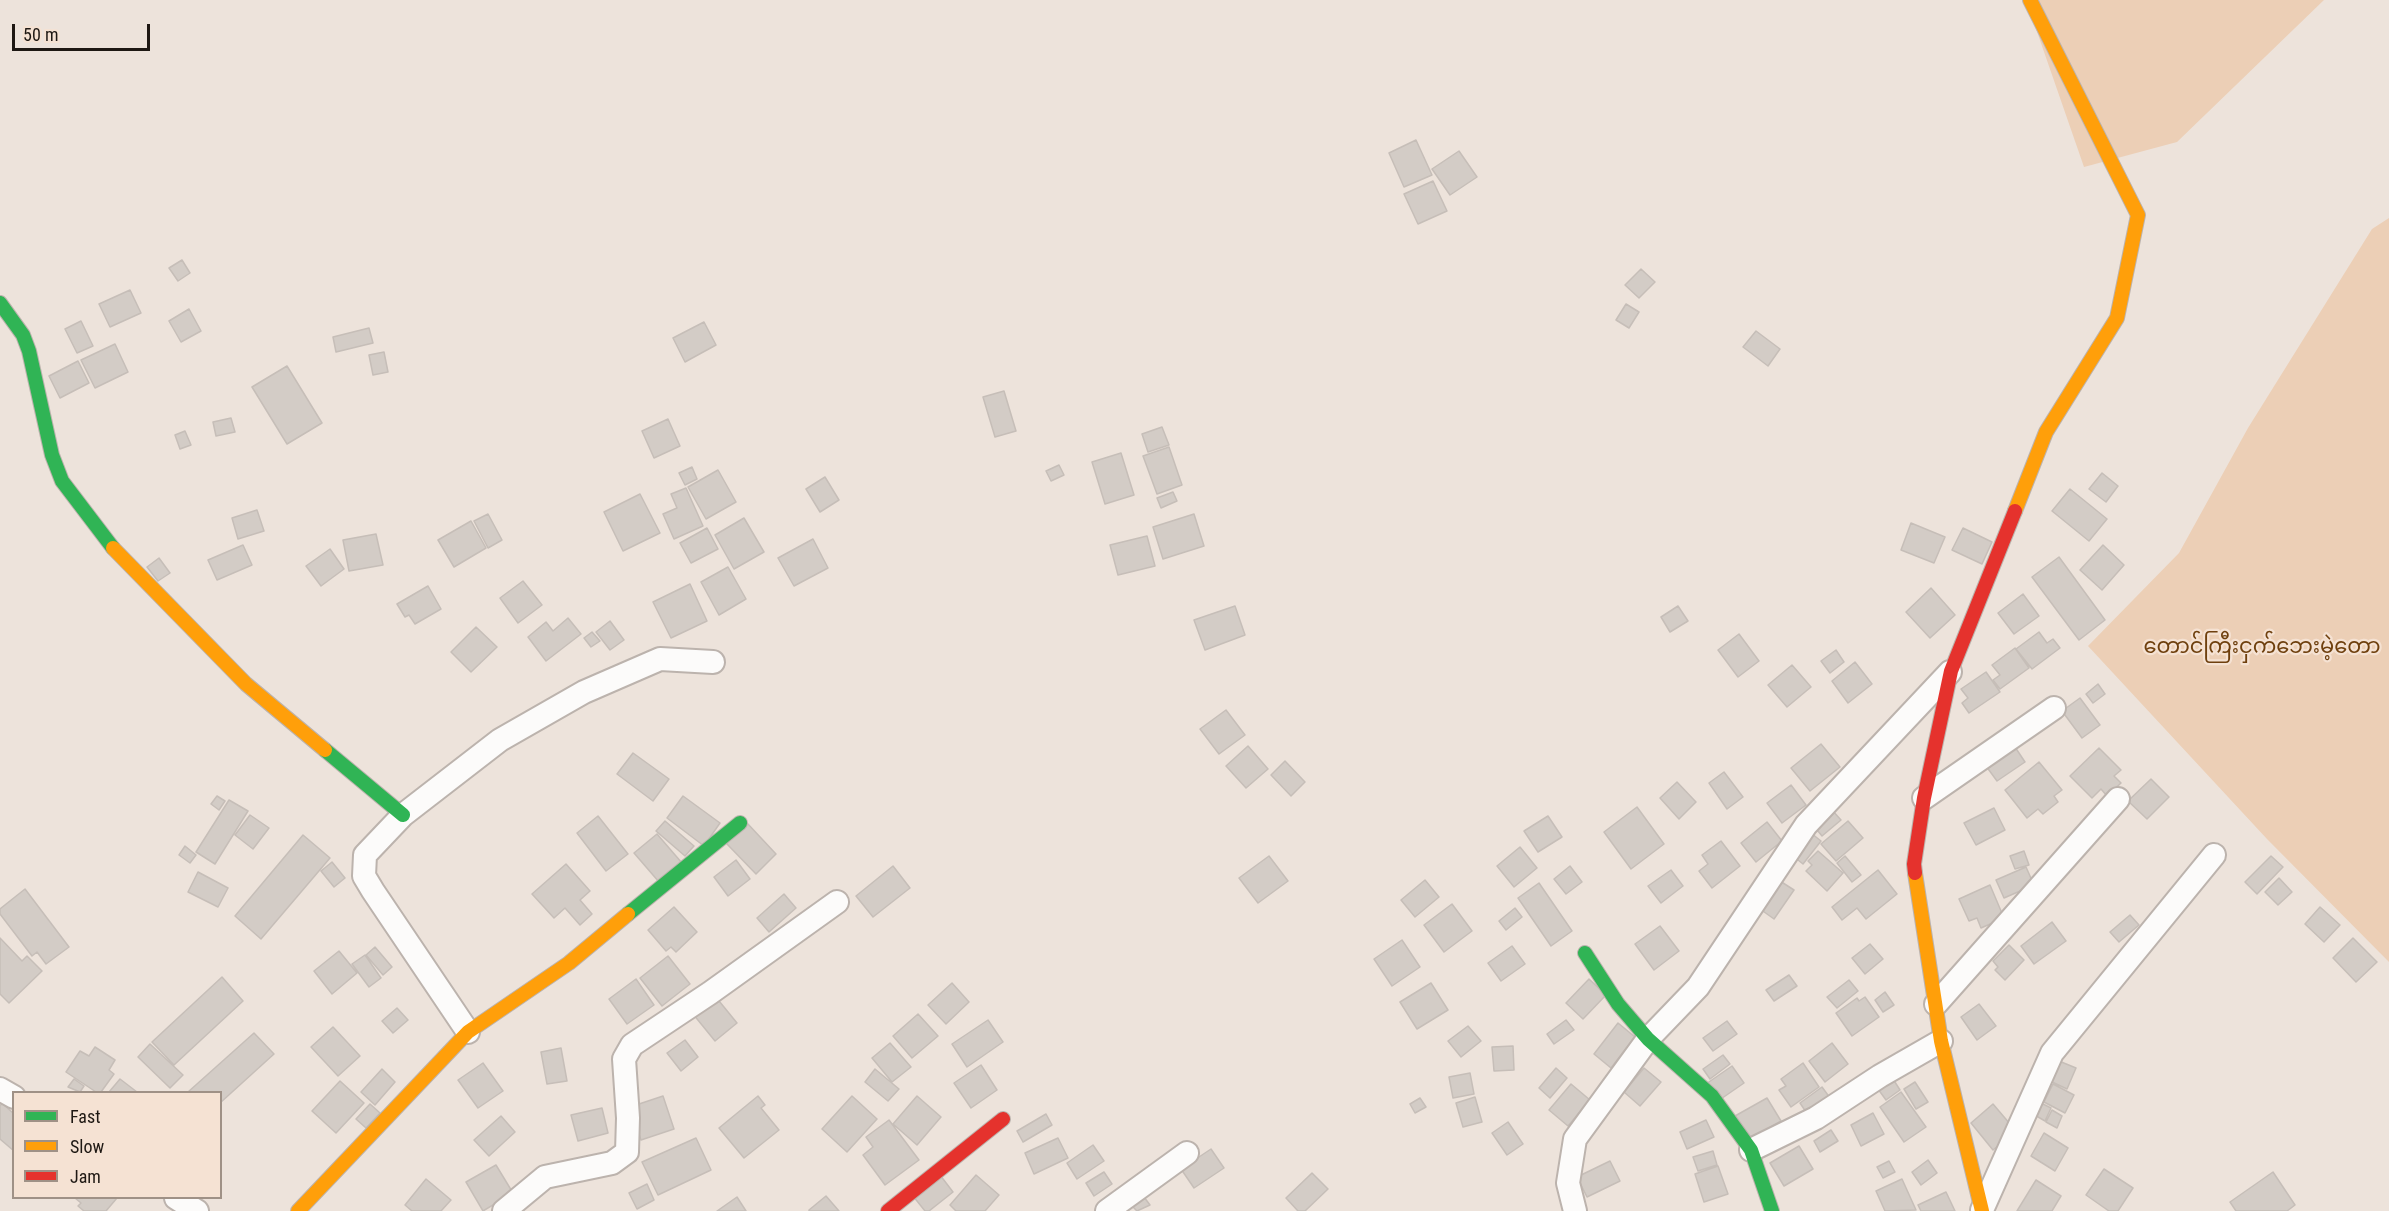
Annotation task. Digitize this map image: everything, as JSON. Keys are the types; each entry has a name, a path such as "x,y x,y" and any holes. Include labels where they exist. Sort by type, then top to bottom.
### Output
{"street":[{"path":"1982,1210 1941,1041 1914,864 1924,798 1951,671 2046,432 2117,318 2138,215 2030,0"},
{"path":"0,303 22,335 29,351 52,455 62,481 115,551 246,684 403,815"},
{"path":"468,1032 364,876 365,855 403,815 500,740 584,692 660,659 713,662"},
{"path":"1575,1211 1568,1183 1575,1139 1648,1039 1698,987 1806,825 1869,761 1951,671"},
{"path":"1924,798 2054,708"},
{"path":"1936,1004 2118,799"},
{"path":"298,1211 468,1032 578,956 740,823"},
{"path":"1982,1210 2052,1053 2214,855"},
{"path":"504,1211 545,1177 612,1163 627,1152 628,1118 624,1059 632,1045 710,993 837,902"},
{"path":"1585,953 1618,1004 1648,1039 1712,1096 1751,1150 1772,1211"},
{"path":"1751,1150 1816,1118 1880,1076 1941,1041"},
{"path":"888,1211 1004,1119"},
{"path":"1107,1211 1187,1153"}],"green space":[{"path":"2026,0 2324,0 2177,142 2084,167"},
{"name":"တောင်ကြီးငှက်ဘေးမဲ့တော","path":"2389,218 2389,962 2267,839 2088,646 2179,553 2248,428 2372,229"}],"building":[{"path":"1416,140 1432,175 1404,187 1389,153"},
{"path":"1459,151 1477,177 1450,195 1432,169"},
{"path":"1433,181 1447,211 1418,224 1404,194"},
{"path":"182,260 190,273 178,281 169,268"},
{"path":"1641,269 1655,282 1639,298 1625,285"},
{"path":"130,290 141,313 110,327 99,304"},
{"path":"1626,304 1639,312 1629,328 1616,320"},
{"path":"189,309 201,331 181,342 169,321"},
{"path":"81,321 93,346 77,353 65,329"},
{"path":"704,322 716,345 685,362 673,338"},
{"path":"369,328 373,343 336,352 333,337"},
{"path":"1756,331 1780,349 1768,366 1743,347"},
{"path":"115,344 128,372 95,388 81,360"},
{"path":"384,352 388,372 373,375 369,355"},
{"path":"78,361 89,383 60,398 49,376"},
{"path":"287,366 322,423 287,444 252,387"},
{"path":"1004,391 1016,431 995,437 983,397"},
{"path":"231,418 235,432 216,436 213,422"},
{"path":"668,419 680,446 654,458 642,431"},
{"path":"1162,427 1169,445 1148,452 1142,434"},
{"path":"185,431 191,445 180,449 175,435"},
{"path":"1169,447 1182,485 1157,494 1143,456"},
{"path":"1121,453 1134,495 1105,504 1092,462"},
{"path":"1059,465 1064,475 1051,481 1046,471"},
{"path":"692,467 697,479 685,485 679,473"},
{"path":"718,470 736,502 706,519 688,487"},
{"path":"2102,473 2118,486 2106,502 2089,489"},
{"path":"825,477 839,500 820,512 806,489"},
{"path":"686,488 703,526 674,539 663,514 677,508 671,494"},
{"path":"2070,489 2107,519 2089,541 2052,511"},
{"path":"1173,492 1177,501 1161,508 1157,498"},
{"path":"640,494 660,533 623,551 604,512"},
{"path":"257,510 264,531 238,539 232,518"},
{"path":"488,514 502,540 488,548 474,521"},
{"path":"1194,514 1204,546 1163,559 1153,527"},
{"path":"744,518 764,552 734,569 715,535"},
{"path":"471,521 486,548 454,567 438,540"},
{"path":"1911,523 1945,537 1934,563 1901,550"},
{"path":"707,528 718,549 691,563 680,543"},
{"path":"1963,528 1992,542 1982,564 1952,550"},
{"path":"376,534 383,565 349,571 343,540"},
{"path":"1147,536 1155,566 1118,575 1110,545"},
{"path":"813,539 828,568 794,586 778,558"},
{"path":"243,545 252,565 217,580 208,560"},
{"path":"2103,545 2124,565 2102,590 2080,570"},
{"path":"330,549 344,569 321,586 306,566"},
{"path":"2059,557 2105,620 2079,640 2032,577"},
{"path":"159,558 170,573 158,581 147,567"},
{"path":"728,567 746,599 719,615 701,582"},
{"path":"523,581 542,605 518,623 500,598"},
{"path":"690,584 707,621 671,638 653,602"},
{"path":"428,586 441,609 415,624 409,615 405,617 397,604"},
{"path":"1931,588 1955,615 1930,638 1906,612"},
{"path":"2023,594 2039,616 2014,634 1998,613"},
{"path":"1235,606 1245,635 1205,650 1194,620"},
{"path":"1678,606 1688,621 1670,632 1661,617"},
{"path":"568,618 581,634 546,661 528,637 546,622 553,631"},
{"path":"610,621 624,640 610,650 596,632"},
{"path":"476,627 497,647 471,672 451,652"},
{"path":"592,632 600,641 591,647 584,638"},
{"path":"2039,632 2047,643 2053,639 2060,648 2032,669 2016,649"},
{"path":"1739,634 1759,661 1738,677 1718,650"},
{"path":"2015,648 2029,668 2000,689 1993,680 2000,675 1992,665"},
{"path":"1836,650 1844,662 1830,673 1821,661"},
{"path":"1855,662 1872,684 1848,703 1832,681"},
{"path":"1792,665 1811,687 1787,707 1768,685"},
{"path":"1986,672 2000,692 1969,713 1962,703 1968,698 1961,689"},
{"path":"2098,684 2105,694 2093,703 2086,694"},
{"path":"2080,698 2100,725 2082,738 2062,711"},
{"path":"1226,710 1245,735 1219,754 1200,729"},
{"path":"1821,744 1840,767 1810,791 1791,768"},
{"path":"1248,746 1268,769 1246,788 1226,766"},
{"path":"2015,747 2025,762 1997,781 1986,766"},
{"path":"2099,748 2121,770 2114,776 2121,783 2107,796 2101,789 2092,798 2070,776"},
{"path":"633,753 669,779 653,801 617,774"},
{"path":"1285,761 1305,782 1291,796 1271,775"},
{"path":"2039,762 2062,790 2054,796 2058,802 2043,814 2038,809 2027,818 2005,790"},
{"path":"1724,772 1743,797 1727,809 1709,783"},
{"path":"2151,779 2169,797 2147,819 2128,801"},
{"path":"1677,782 1696,802 1679,819 1660,798"},
{"path":"1791,785 1806,805 1782,823 1767,803"},
{"path":"217,796 225,801 219,810 211,804"},
{"path":"683,796 720,823 704,846 667,818"},
{"path":"229,800 248,811 215,864 196,852"},
{"path":"1637,807 1664,844 1631,869 1604,832"},
{"path":"1994,808 2005,830 1976,845 1964,823"},
{"path":"1832,810 1841,820 1822,836 1813,825"},
{"path":"250,815 269,828 253,849 235,835"},
{"path":"598,816 628,854 606,871 577,833"},
{"path":"1548,816 1562,837 1538,852 1524,831"},
{"path":"665,821 694,846 685,856 656,831"},
{"path":"1848,821 1863,838 1836,861 1821,844"},
{"path":"1767,822 1782,841 1756,862 1741,843"},
{"path":"747,823 776,854 756,874 726,843"},
{"path":"1811,833 1821,841 1803,864 1793,856"},
{"path":"657,834 682,863 659,882 634,853"},
{"path":"303,835 330,858 261,939 235,916"},
{"path":"1721,841 1740,866 1712,888 1699,871 1708,864 1702,855"},
{"path":"185,846 196,855 190,863 179,855"},
{"path":"1520,847 1537,868 1514,887 1497,866"},
{"path":"1818,851 1843,873 1827,891 1806,871 1812,865 1808,861"},
{"path":"2024,851 2029,865 2015,869 2010,856"},
{"path":"1269,856 1288,881 1258,903 1239,878"},
{"path":"1845,856 1861,875 1852,882 1837,863"},
{"path":"2271,856 2283,867 2257,894 2245,882"},
{"path":"736,860 750,879 728,896 714,877"},
{"path":"332,862 345,878 334,887 321,871"},
{"path":"566,864 590,891 580,900 592,914 580,925 565,908 554,918 532,894"},
{"path":"893,866 910,888 873,917 856,896"},
{"path":"1570,866 1582,882 1566,894 1554,879"},
{"path":"2026,867 2034,885 2004,898 1996,880"},
{"path":"1671,870 1683,886 1661,903 1648,886"},
{"path":"1878,870 1897,894 1866,919 1857,908 1842,920 1832,907"},
{"path":"198,872 228,888 218,907 188,892"},
{"path":"2279,878 2292,892 2278,905 2265,892"},
{"path":"1425,880 1439,897 1415,917 1401,900"},
{"path":"1780,881 1794,890 1774,919 1760,909"},
{"path":"1539,883 1572,931 1551,946 1518,898"},
{"path":"1990,885 2004,918 1981,928 1977,918 1969,921 1959,899"},
{"path":"25,889 69,947 46,964 37,952 32,956 0,914 0,909"},
{"path":"784,894 796,908 769,932 757,918"},
{"path":"1452,904 1472,931 1444,952 1424,925"},
{"path":"674,907 697,932 676,952 671,947 666,951 648,930"},
{"path":"2320,907 2340,925 2324,942 2305,924"},
{"path":"1515,908 1522,917 1506,930 1499,921"},
{"path":"2130,915 2139,925 2119,942 2110,932"},
{"path":"2052,922 2066,941 2034,964 2021,946"},
{"path":"1660,926 1679,951 1654,970 1635,944"},
{"path":"0,938 22,961 27,956 42,971 9,1003 0,994"},
{"path":"2353,938 2377,962 2356,982 2333,958"},
{"path":"1402,940 1420,967 1392,986 1374,959"},
{"path":"1870,944 1883,959 1865,974 1852,958"},
{"path":"2009,945 2024,960 2005,980 1995,970 1998,967 1993,961"},
{"path":"1512,946 1525,964 1501,981 1488,963"},
{"path":"375,947 392,967 383,975 366,955"},
{"path":"339,951 357,973 332,994 314,971"},
{"path":"365,955 381,978 369,987 352,964"},
{"path":"668,956 690,984 662,1006 640,978"},
{"path":"1789,975 1797,986 1774,1001 1766,990"},
{"path":"222,977 243,1001 174,1065 152,1042"},
{"path":"636,979 654,1005 627,1024 609,999"},
{"path":"1589,979 1606,995 1583,1019 1566,1003"},
{"path":"1849,980 1858,991 1837,1008 1827,997"},
{"path":"952,983 969,1002 946,1024 928,1005"},
{"path":"1431,983 1448,1010 1417,1029 1400,1002"},
{"path":"1885,992 1894,1005 1883,1012 1875,1000"},
{"path":"715,996 737,1023 715,1041 693,1014"},
{"path":"1865,997 1879,1017 1852,1036 1836,1013 1857,998 1859,1001"},
{"path":"1979,1004 1996,1026 1977,1040 1961,1017"},
{"path":"397,1008 408,1020 393,1033 382,1021"},
{"path":"918,1014 938,1036 912,1058 893,1036"},
{"path":"988,1020 1003,1042 967,1067 952,1044"},
{"path":"1566,1020 1574,1030 1554,1044 1547,1034"},
{"path":"1727,1021 1737,1034 1713,1051 1703,1038"},
{"path":"1618,1023 1635,1037 1611,1068 1594,1054"},
{"path":"1468,1026 1481,1041 1461,1057 1448,1041"},
{"path":"333,1027 360,1056 338,1076 311,1047"},
{"path":"254,1033 274,1054 222,1101 222,1091 189,1091"},
{"path":"685,1040 698,1057 681,1071 667,1053"},
{"path":"890,1043 911,1067 892,1082 872,1058"},
{"path":"1832,1043 1848,1064 1825,1082 1809,1061"},
{"path":"150,1044 183,1075 170,1088 138,1057"},
{"path":"1513,1046 1514,1070 1494,1071 1492,1047"},
{"path":"95,1047 115,1060 109,1070 114,1074 102,1091 94,1091 66,1072 80,1051 89,1056"},
{"path":"561,1048 567,1081 547,1084 541,1052"},
{"path":"1723,1055 1730,1064 1710,1079 1703,1069"},
{"path":"2059,1061 2076,1068 2067,1089 2050,1081"},
{"path":"483,1063 503,1091 478,1108 458,1080"},
{"path":"1803,1063 1819,1087 1791,1107 1779,1090 1786,1086 1781,1079"},
{"path":"981,1065 997,1090 971,1108 954,1083"},
{"path":"1732,1066 1744,1083 1718,1101 1706,1084"},
{"path":"1556,1068 1567,1078 1550,1098 1539,1088"},
{"path":"1644,1068 1661,1082 1640,1106 1624,1092"},
{"path":"382,1069 395,1082 375,1105 361,1092"},
{"path":"875,1069 899,1089 888,1101 865,1082"},
{"path":"1470,1073 1474,1094 1453,1098 1449,1077"},
{"path":"74,1079 84,1086 81,1091 68,1087"},
{"path":"120,1079 136,1091 110,1091"},
{"path":"1893,1079 1900,1090 1886,1100 1878,1089"},
{"path":"340,1081 364,1103 336,1133 312,1111"},
{"path":"1915,1082 1928,1102 1916,1109 1904,1089"},
{"path":"1571,1084 1590,1100 1568,1126 1549,1110"},
{"path":"2053,1084 2074,1095 2065,1113 2044,1102"},
{"path":"1822,1087 1833,1102 1810,1118 1800,1103"},
{"path":"1901,1092 1926,1127 1904,1142 1880,1107"},
{"path":"663,1096 674,1129 641,1140 630,1107"},
{"path":"758,1096 765,1105 761,1108 779,1130 744,1158 719,1128"},
{"path":"852,1096 877,1119 847,1152 822,1129"},
{"path":"917,1096 941,1117 917,1145 893,1124"},
{"path":"1475,1097 1482,1122 1463,1127 1456,1103"},
{"path":"1420,1098 1426,1107 1415,1113 1410,1104"},
{"path":"1767,1098 1781,1121 1749,1140 1735,1116"},
{"path":"2039,1102 2051,1108 2045,1121 2033,1114"},
{"path":"2,1103 12,1112 12,1149 0,1139 0,1106"},
{"path":"370,1104 380,1113 366,1128 356,1119"},
{"path":"1993,1104 2016,1131 1993,1150 1971,1123"},
{"path":"602,1108 608,1133 578,1141 571,1115"},
{"path":"2052,1110 2062,1116 2057,1128 2046,1122"},
{"path":"1873,1113 1884,1134 1861,1146 1851,1125"},
{"path":"1046,1114 1052,1125 1023,1142 1017,1131"},
{"path":"501,1116 515,1132 489,1156 474,1140"},
{"path":"889,1120 919,1160 885,1185 863,1155 873,1147 866,1137"},
{"path":"1706,1120 1714,1137 1687,1149 1680,1132"},
{"path":"1508,1122 1523,1144 1507,1155 1492,1133"},
{"path":"1831,1130 1838,1141 1820,1152 1814,1141"},
{"path":"2044,1133 2068,1148 2055,1171 2031,1156"},
{"path":"696,1138 711,1170 658,1195 642,1162"},
{"path":"1058,1138 1068,1158 1034,1174 1025,1153"},
{"path":"1093,1145 1104,1161 1077,1179 1067,1163"},
{"path":"1799,1146 1813,1169 1784,1186 1770,1163"},
{"path":"1211,1149 1224,1168 1194,1188 1181,1169"},
{"path":"1713,1151 1717,1165 1698,1171 1693,1157"},
{"path":"1928,1160 1937,1173 1921,1185 1912,1172"},
{"path":"1610,1161 1620,1181 1587,1197 1577,1177"},
{"path":"1889,1161 1895,1172 1883,1178 1877,1167"},
{"path":"496,1165 513,1193 483,1211 466,1182"},
{"path":"1718,1166 1728,1194 1704,1202 1695,1174"},
{"path":"2104,1169 2133,1188 2118,1211 2109,1211 2086,1195"},
{"path":"1104,1172 1112,1184 1094,1196 1086,1183"},
{"path":"2273,1172 2295,1205 2287,1211 2236,1211 2230,1202"},
{"path":"1312,1173 1328,1189 1305,1211 1298,1211 1286,1198"},
{"path":"940,1175 953,1192 929,1211 925,1211 913,1196"},
{"path":"976,1175 999,1195 985,1211 956,1211 950,1205"},
{"path":"426,1179 451,1200 441,1211 412,1211 405,1205"},
{"path":"1902,1179 1916,1210 1885,1211 1876,1191"},
{"path":"2036,1180 2061,1196 2052,1211 2017,1211"},
{"path":"647,1184 654,1200 637,1209 629,1193"},
{"path":"1946,1192 1955,1211 1921,1211 1918,1205"},
{"path":"826,1196 839,1211 809,1211 809,1210"},
{"path":"737,1197 746,1211 717,1211"},
{"path":"1144,1197 1150,1205 1137,1211 1132,1206"},
{"path":"76,1199 116,1199 106,1211 84,1211 78,1206 81,1203"}],"traffic: fast":[{"path":"0,303 23,335 29,351 52,455 62,481 113,548"},
{"path":"325,750 403,815"},
{"path":"628,914 740,823"},
{"path":"1585,953 1618,1004 1648,1039 1712,1096 1751,1150 1772,1211"}],"traffic: slow":[{"path":"2015,511 2046,432 2117,318 2138,215 2030,0"},
{"path":"113,548 246,684 325,750"},
{"path":"1915,873 1941,1041 1982,1211"},
{"path":"298,1211 468,1032 569,963 628,914"}],"traffic: jam":[{"path":"1915,873 1914,864 1924,798 1951,671 2015,511"},
{"path":"888,1211 1003,1119"}]}
